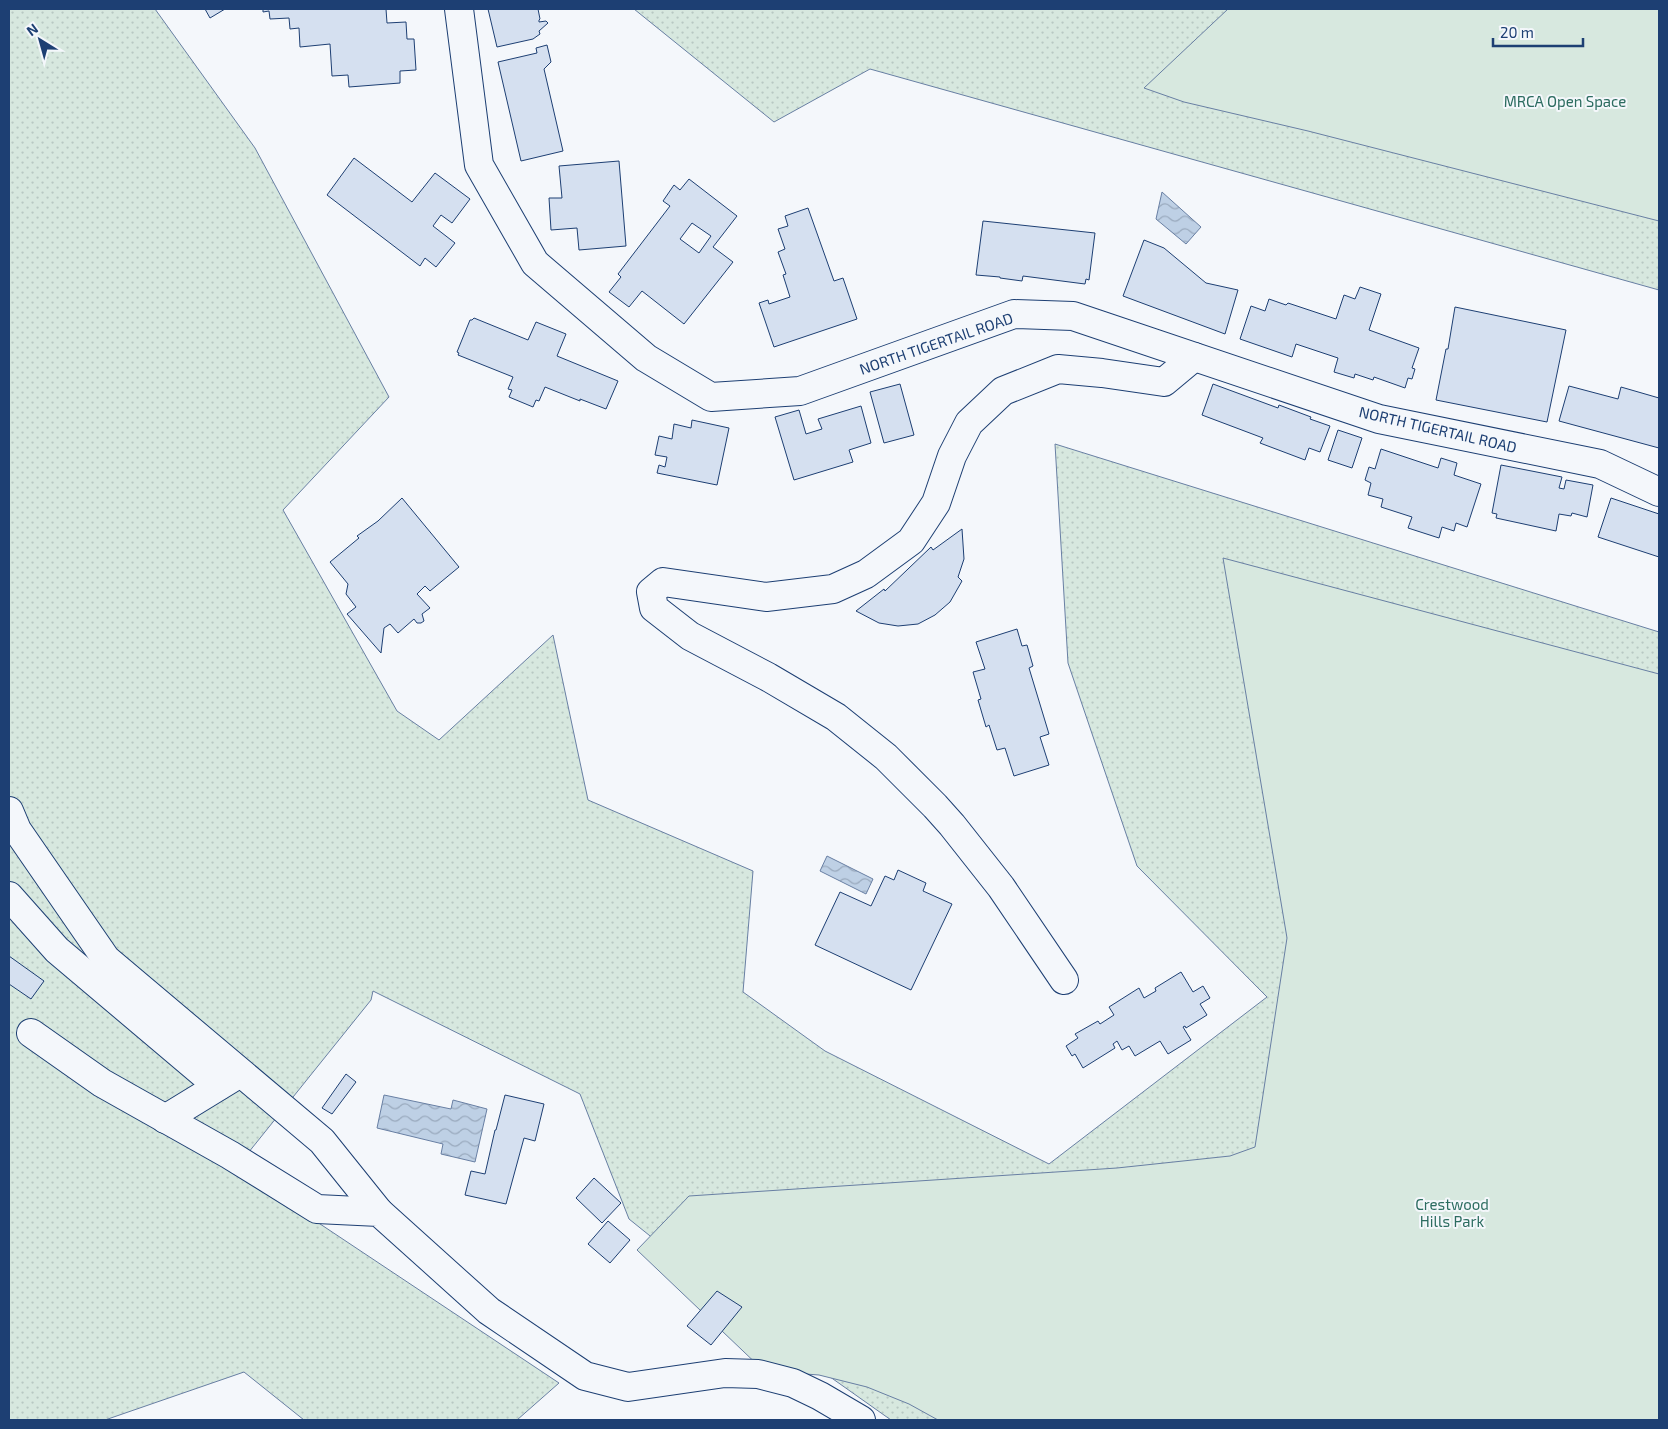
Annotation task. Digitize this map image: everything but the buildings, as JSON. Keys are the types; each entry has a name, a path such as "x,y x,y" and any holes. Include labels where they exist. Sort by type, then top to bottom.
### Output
{"street":[{"name":"NORTH TIGERTAIL ROAD","path":"459,9 479,165 536,264 646,358 711,396 800,391 1014,314 1073,316 1379,419 1600,464 1659,492"},
{"path":"1064,980 1001,886 952,825 886,756 836,716 768,677 690,636 654,608 651,592 663,582 766,597 833,589 866,574 910,540 936,503 952,456 969,423 1003,391 1058,370 1102,373 1164,382 1194,356"},
{"path":"9,811 17,830 106,959 322,1141 378,1212 489,1310 585,1376 628,1387 725,1373 758,1374 793,1382 861,1420"},
{"path":"9,896 56,950 218,1086"},
{"path":"31,1033 102,1083 230,1155 317,1209 378,1212"},
{"path":"165,1118 241,1072"}],"green space":[{"path":"9,9 155,9 255,148 389,397 283,510 397,711 439,740 553,635 588,800 753,871 743,992 825,1051 1049,1164 1267,997 1137,866 1068,663 1055,444 1659,632 1659,1420 891,1420 792,1350 629,1219 580,1094 373,991 371,1000 236,1168 559,1383 517,1420 304,1420 244,1372 105,1420 9,1420"},
{"path":"634,9 1659,9 1659,290 870,69 774,122"},
{"name":"MRCA Open Space","path":"1228,9 1659,9 1659,221 1308,131 1184,102 1144,88"},
{"name":"Crestwood Hills Park","path":"1223,558 1659,674 1659,1420 938,1420 909,1404 867,1387 819,1375 764,1371 637,1250 689,1196 1117,1168 1230,1156 1255,1147 1287,938"}],"water":[{"path":"1162,192 1201,227 1186,244 1156,219"},
{"path":"827,856 873,879 866,894 820,871"},
{"path":"384,1095 451,1109 453,1100 487,1109 475,1162 441,1154 443,1144 377,1128"}]}
